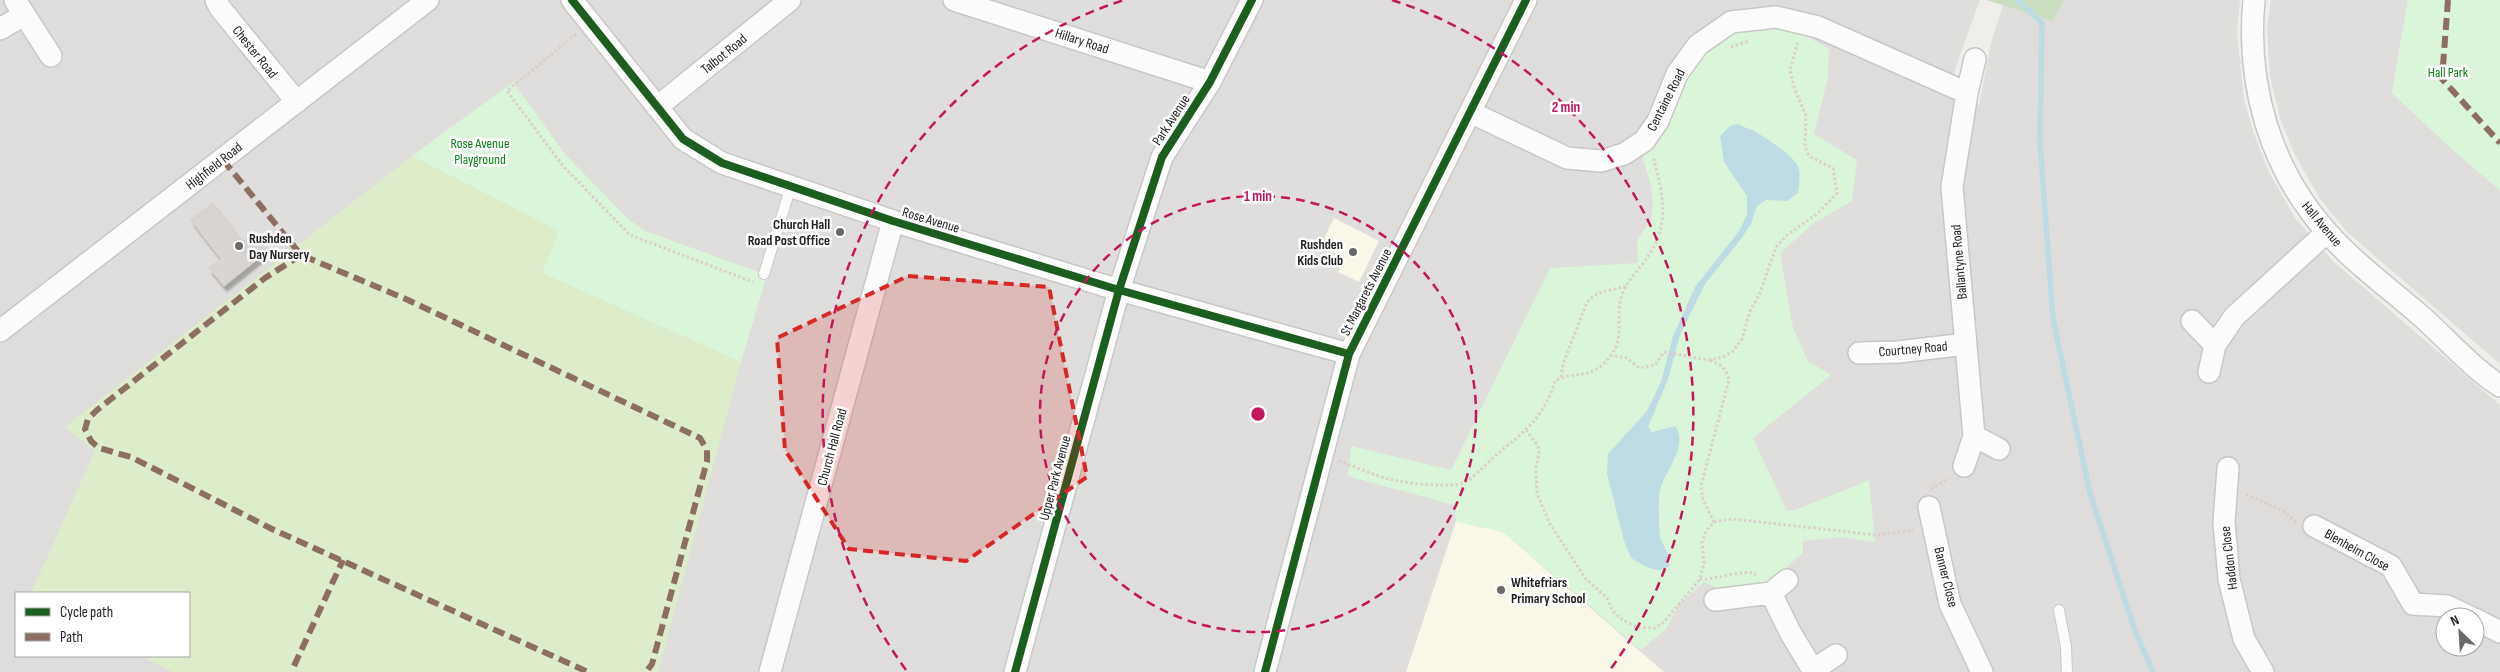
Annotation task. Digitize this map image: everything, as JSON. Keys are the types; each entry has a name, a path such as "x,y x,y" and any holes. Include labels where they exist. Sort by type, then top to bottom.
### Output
{"street":[{"name":"Chester Road","path":"216,0 220,8 297,102"},
{"name":"Highfield Road","path":"0,331 428,0"},
{"name":"Rose Avenue","path":"572,0 683,139 722,163 893,221 1119,290 1349,354"},
{"name":"Talbot Road","path":"657,107 790,0"},
{"name":"Hillary Road","path":"954,0 1210,82"},
{"name":"Park Avenue","path":"1119,290 1162,157 1210,82 1252,0"},
{"name":"St Margarets Avenue","path":"1265,672 1349,354 1526,0"},
{"name":"Hall Avenue","path":"2254,0 2252,32 2253,68 2269,134 2299,196 2327,232 2351,257 2500,386"},
{"path":"0,29 19,7 51,56"},
{"name":"Centaine Road","path":"1470,112 1567,158 1601,161 1624,154 1644,141 1658,121 1677,74 1698,44 1731,22 1776,17 1818,27 1967,93"},
{"name":"Ballantyne Road","path":"1964,466 1974,436 1952,187 1967,93 1975,59"},
{"name":"Church Hall Road","path":"770,672 893,221"},
{"path":"2210,372 2215,345 2234,318 2327,232"},
{"name":"Upper Park Avenue","path":"1015,672 1119,290"},
{"path":"2192,321 2215,345"},
{"name":"Courtney Road","path":"1859,353 1898,352 1966,344"},
{"path":"1974,436 1999,449"},
{"name":"Haddon Close","path":"2227,477 2224,522 2229,579 2244,639 2263,672"},
{"name":"Banner Close","path":"1931,517 1950,604 1982,672"},
{"name":"Blenheim Close","path":"2314,526 2391,566 2413,604 2449,607"},
{"path":"1714,600 1779,586 1790,632 1813,671 1836,655"},
{"path":"2485,625 2500,632"}],"lane":[{"path":"764,274 792,186"},
{"path":"2059,610 2066,647 2066,672"}],"path":[{"path":"590,22 507,91 563,166 630,235 756,283 764,274"},
{"path":"1709,360 1723,357 1733,351 1742,339 1750,311 1760,293 1776,247 1788,234 1817,214 1836,193 1833,168 1810,156 1805,146 1806,116 1794,87 1790,70 1803,30 1818,27"},
{"path":"1724,50 1754,39"},
{"path":"1322,454 1392,480 1443,485 1464,482 1536,421 1552,391 1555,381 1561,377 1593,372 1610,355 1620,336 1620,312 1623,292 1661,234 1664,215 1653,156 1644,141"},
{"path":"1561,377 1563,364 1587,302 1594,295 1604,290 1628,286"},
{"path":"1610,355 1627,358 1639,368 1655,365 1664,352 1709,360 1721,365 1727,371 1729,380 1701,486 1703,500 1714,522"},
{"path":"1526,430 1534,438 1539,453 1536,467 1537,494 1545,514 1586,578 1606,598 1612,610 1627,622 1646,629 1655,628 1670,616 1703,573 1702,543 1706,531 1714,522 1732,519 1875,535 1931,517 1926,496 1929,490 1949,479 1964,466"},
{"path":"2227,477 2285,512 2305,530 2314,526"}],"highlighted area":[{"path":"908,276 1049,287 1087,477 966,561 849,549 785,450 777,338"}],"shaded area":[{"path":"0,0 1980,0 1956,66 1950,94 1979,105 1991,43 2003,5 2053,21 2064,0 2240,0 2237,32 2244,100 2254,134 2270,174 2295,218 2334,262 2500,405 2500,672 0,672"},
{"path":"2271,0 2408,0 2392,93 2455,152 2500,190 2500,364 2347,232 2320,199 2295,155 2281,121 2270,76 2267,28"},
{"name":"Rushden Kids Club","path":"1334,218 1379,241 1359,282 1338,272 1345,258 1320,246"},
{"name":"Whitefriars Primary School","path":"1456,521 1503,532 1664,672 1406,672"}],"green space":[{"path":"1986,0 2064,0 2053,21"},
{"name":"Hall Park","path":"2408,0 2500,0 2500,190 2455,152 2392,93"},
{"path":"1750,27 1790,27 1829,49 1828,77 1814,134 1857,160 1852,201 1814,223 1780,253 1793,328 1808,361 1831,375 1753,438 1787,511 1795,510 1869,480 1875,542 1843,537 1803,541 1803,553 1770,581 1758,586 1722,590 1704,582 1680,603 1666,629 1641,650 1503,532 1456,522 1454,505 1348,476 1351,446 1451,470 1550,268 1638,263 1637,240 1651,220 1653,202 1651,186 1642,155 1685,66 1728,33"},
{"name":"Rose Avenue Playground","path":"513,82 565,154 627,218 645,231 767,275 741,362 542,273 559,231 412,156"},
{"path":"412,156 559,231 542,273 741,362 658,672 173,672 143,657 190,657 190,592 31,592 95,451 65,427"}],"water":[{"path":"1739,124 1768,140 1796,162 1800,180 1798,193 1787,201 1766,200 1757,206 1751,224 1741,239 1705,284 1680,335 1668,379 1648,427 1652,432 1675,426 1679,433 1678,450 1659,494 1660,537 1668,554 1669,566 1664,569 1655,570 1631,558 1624,541 1607,473 1608,454 1647,411 1661,382 1673,336 1695,287 1739,231 1747,215 1747,196 1724,162 1720,136 1730,126"}],"building":[{"name":"Rushden Day Nursery","path":"213,203 243,242 255,233 269,250 224,286 209,268 221,259 191,220"}],"waterway":[{"path":"2018,0 2042,23 2040,142 2053,319 2090,493 2134,628 2153,672"}],"marked path":[{"path":"2448,0 2442,79 2500,143"},
{"path":"223,160 301,255 408,300 700,438 707,450 707,461 652,664 646,672"},
{"path":"301,255 265,278 97,410 88,419 85,429 91,441 99,448 131,457 272,529 588,672"},
{"path":"294,666 343,560"}],"cycle path":[{"path":"572,0 683,139 722,163 893,221 1119,290 1349,354"},
{"path":"1015,672 1119,290 1162,157 1210,82 1252,0"},
{"path":"1265,672 1349,354 1526,0"}],"place":[{"name":"Church Hall Road Post Office","path":"840,232"},
{"name":"Rushden Day Nursery","path":"239,246"},
{"name":"Rushden Kids Club","path":"1353,252"},
{"name":"Whitefriars Primary School","path":"1501,590"}]}
